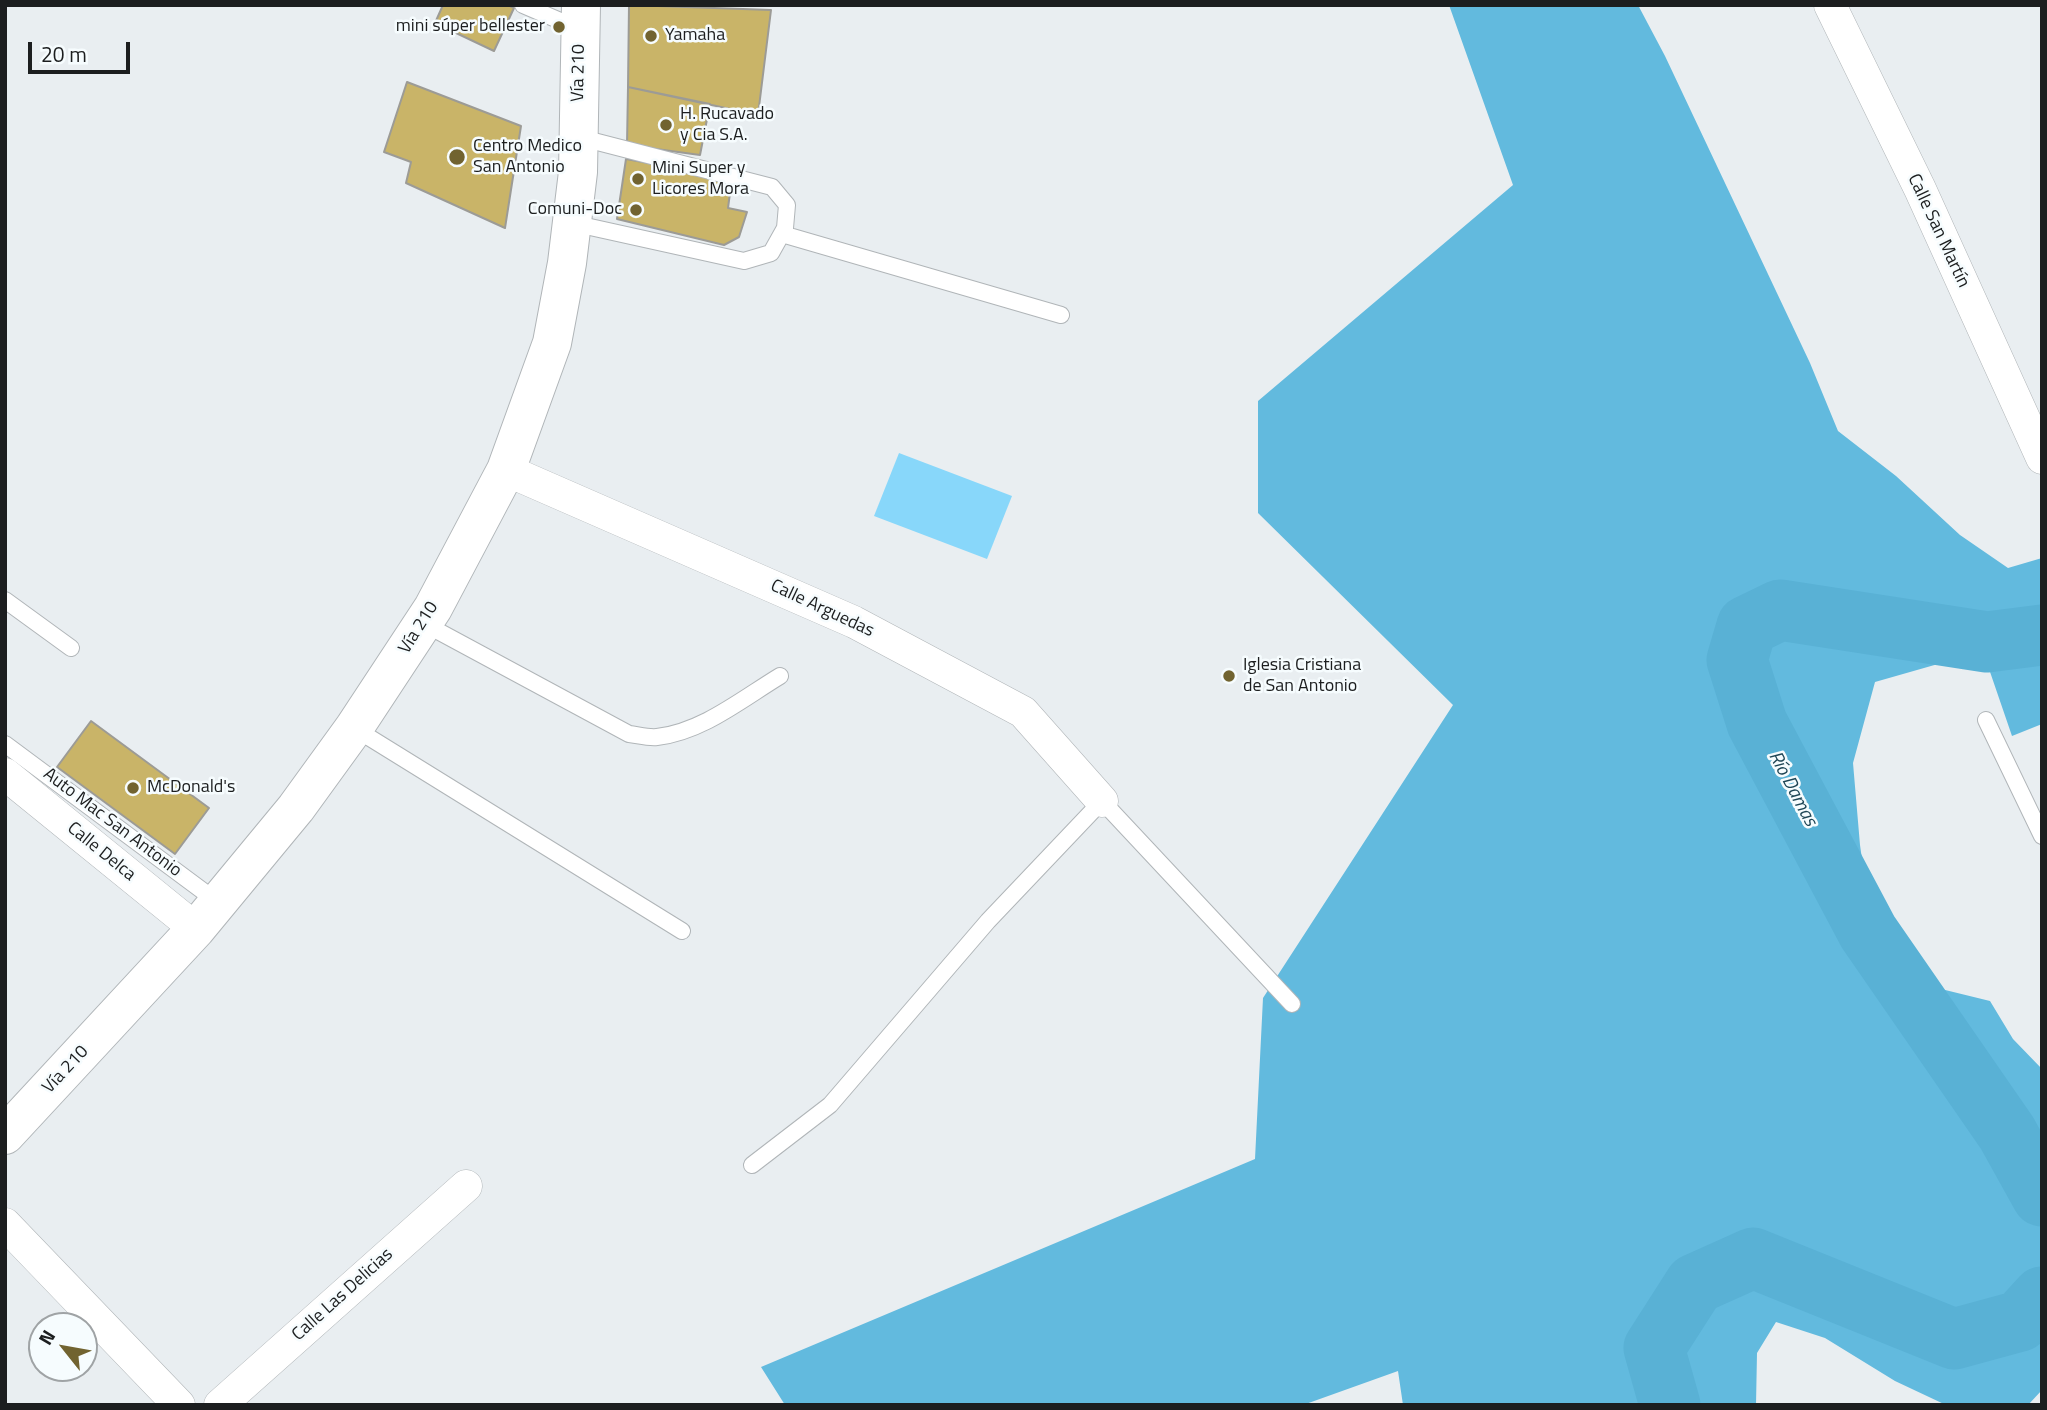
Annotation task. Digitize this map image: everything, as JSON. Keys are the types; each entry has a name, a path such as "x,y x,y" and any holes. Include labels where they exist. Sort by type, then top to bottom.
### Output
{"main road":[{"name":"Vía 210","path":"7,1129 208,916 296,808 354,728 423,623 506,470 552,343 567,263 578,172 581,17"}],"street":[{"name":"Calle San Martín","path":"1830,5 1920,189 2042,458"},
{"name":"Calle Arguedas","path":"506,470 854,622 1023,712 1102,801"},
{"name":"Calle Delca","path":"5,774 208,916"},
{"name":"Calle Las Delicias","path":"220,1405 466,1186"},
{"path":"5,1224 180,1405"}],"lane":[{"path":"523,5 581,17"},
{"path":"572,223 744,261 771,253 785,228 787,205 772,187 578,137"},
{"path":"782,234 1061,315"},
{"path":"5,600 71,648"},
{"path":"423,623 629,734 654,737 678,733 701,724 780,676"},
{"path":"1986,720 2042,836"},
{"path":"354,728 682,931"},
{"name":"Auto Mac San Antonio","path":"5,744 208,916"},
{"path":"752,1166 830,1105 988,921 1102,801 1292,1004"}],"shaded area":[{"path":"1449,5 1638,5 1665,56 1810,363 1838,431 1896,476 1960,535 2008,568 2042,558 2042,724 2012,736 1988,666 1952,660 1875,682 1853,763 1866,887 1937,988 1990,1001 2013,1039 2042,1069 2042,1390 2028,1405 1946,1405 1895,1381 1825,1338 1776,1322 1757,1353 1756,1405 1403,1405 1398,1371 1303,1405 785,1405 761,1367 1255,1159 1263,998 1453,705 1258,513 1258,401 1513,185"},
{"path":"899,453 1012,496 987,559 874,516"}],"building":[{"path":"443,5 508,5 514,8 494,51 435,23"},
{"path":"629,5 771,10 758,115 628,87"},
{"name":"Centro Medico San Antonio","path":"407,82 521,126 505,228 406,183 411,162 384,152"},
{"name":"H. Rucavado y Cia S.A.","path":"628,87 710,104 700,155 627,145"},
{"path":"626,159 732,178 728,208 747,212 739,237 724,245 617,219"},
{"name":"McDonald's","path":"91,721 209,808 175,854 57,767"}],"waterway":[{"name":"Río Damas","path":"2042,635 1987,642 1780,610 1747,626 1737,660 1757,723 1868,932 2007,1133 2042,1196"},
{"name":"Río Damas","path":"1670,1405 1654,1348 1695,1284 1753,1258 1954,1339 2020,1321 2042,1297"}],"place":[{"name":"mini súper bellester","path":"559,27"},
{"name":"Yamaha","path":"651,36"},
{"name":"H. Rucavado y Cia S.A.","path":"666,125"},
{"name":"Centro Medico San Antonio","path":"457,157"},
{"name":"Mini Super y Licores Mora","path":"638,179"},
{"name":"Comuni-Doc","path":"636,210"},
{"name":"Iglesia Cristiana de San Antonio","path":"1229,676"},
{"name":"McDonald's","path":"133,788"}]}
